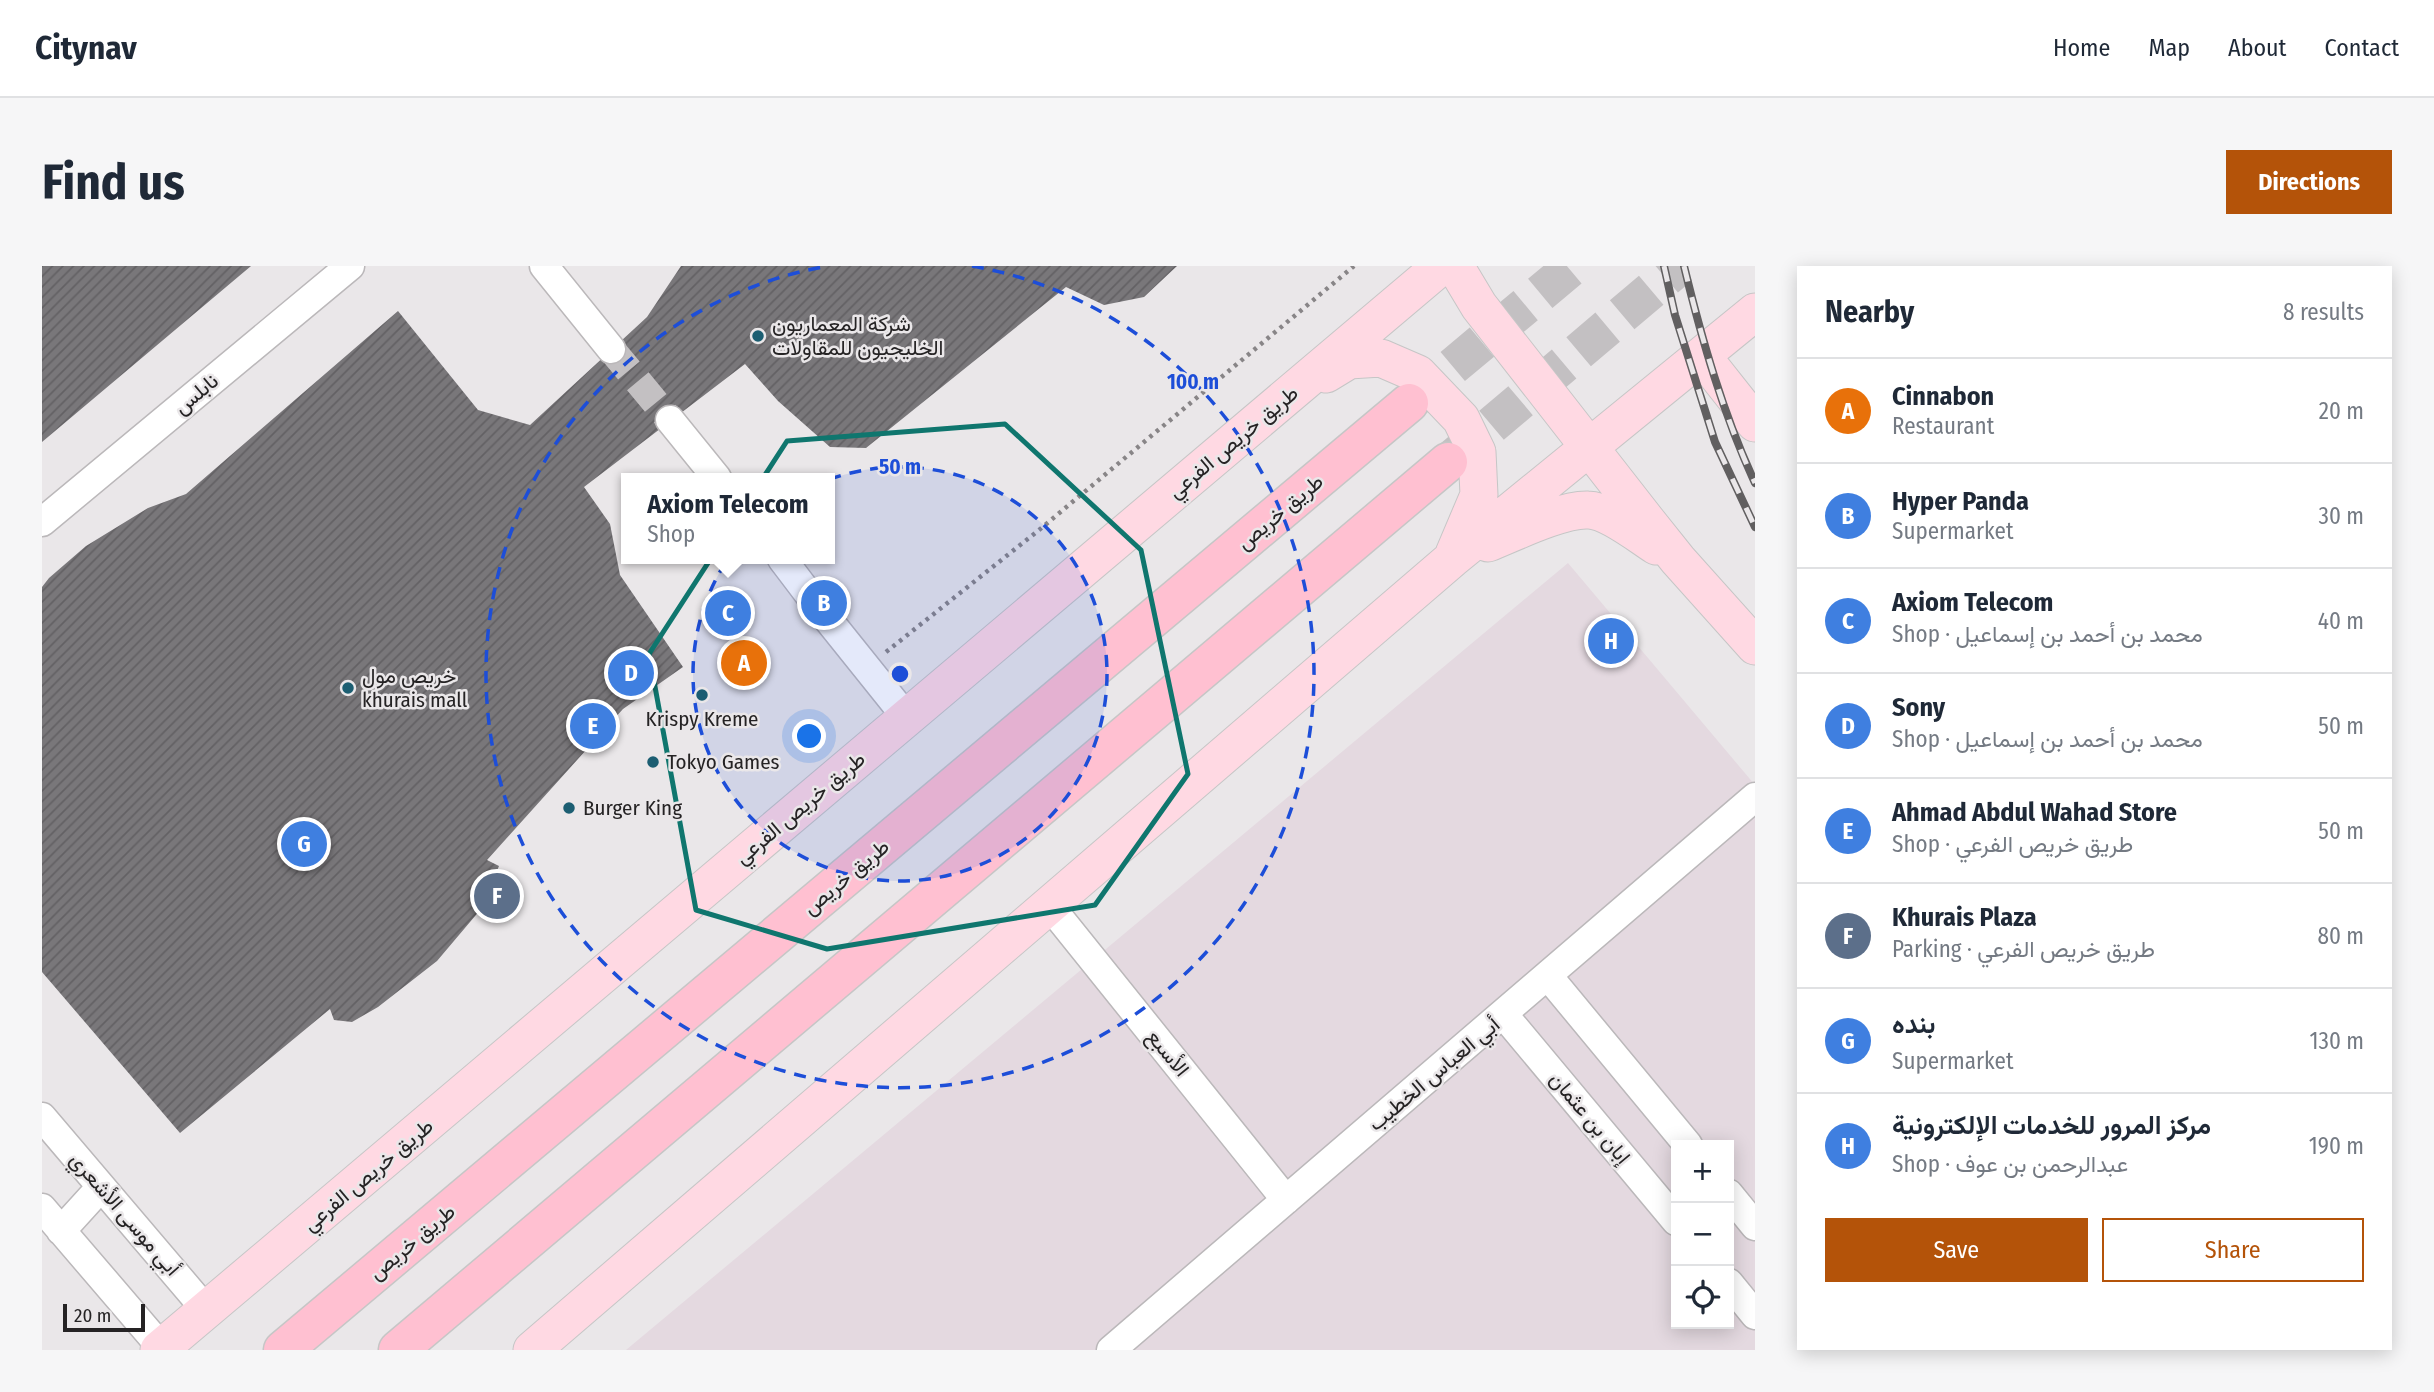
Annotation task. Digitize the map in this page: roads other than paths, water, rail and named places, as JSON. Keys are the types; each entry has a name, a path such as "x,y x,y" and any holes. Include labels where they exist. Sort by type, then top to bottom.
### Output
{"highway":[{"name":"طريق خريص","path":"284,1350 1409,403"},
{"path":"398,1350 1448,462"}],"main road":[{"name":"طريق خريص الفرعي","path":"161,1349 1441,266"},
{"path":"1455,266 1479,306 1678,560 1755,646"},
{"path":"532,1350 1452,559 1755,312"},
{"path":"1702,356 1755,423"},
{"path":"1280,402 1349,360 1381,358 1418,374 1461,419 1477,452 1479,495 1452,559"},
{"path":"1452,559 1532,525 1589,510 1606,515 1678,560"}],"street":[{"name":"نابلس","path":"42,522 350,266"},
{"path":"544,266 611,349"},
{"path":"670,420 713,473"},
{"path":"786,564 907,718"},
{"name":"أبي العباس الخطيب","path":"1111,1350 1755,797"},
{"name":"الأسبع","path":"1049,905 1286,1200"},
{"path":"1548,976 1684,1140"},
{"name":"إبان بن عثمان","path":"1504,1015 1671,1215"},
{"name":"أبي موسى الأشعري","path":"42,1117 207,1311"},
{"path":"61,1231 101,1187"},
{"path":"1734,1200 1755,1226"},
{"path":"42,1208 161,1349"},
{"path":"1734,1289 1755,1315"}],"tunnel":[{"path":"1409,403 1573,266"},
{"path":"1448,462 1680,266"},
{"path":"611,349 670,420"}],"railway":[{"path":"1664,266 1675,315 1715,442 1755,527"},
{"path":"1684,266 1714,376 1755,483"}],"place":[{"name":"شركة المعماريون الخليجيون للمقاولات","path":"758,336"},
{"name":"Hyper Panda","path":"824,603"},
{"name":"Axiom Telecom","path":"728,613"},
{"name":"مركز المرور للخدمات الإلكترونية","path":"1611,641"},
{"name":"Cinnabon","path":"744,663"},
{"name":"Sony","path":"631,673"},
{"name":"خريص مول khurais mall","path":"348,688"},
{"name":"Krispy Kreme","path":"702,695"},
{"name":"Ahmad Abdul Wahad Store","path":"593,726"},
{"name":"Tokyo Games","path":"653,762"},
{"name":"Burger King","path":"569,808"},
{"name":"بنده","path":"304,844"},
{"name":"Khurais Plaza","path":"497,896"}]}
